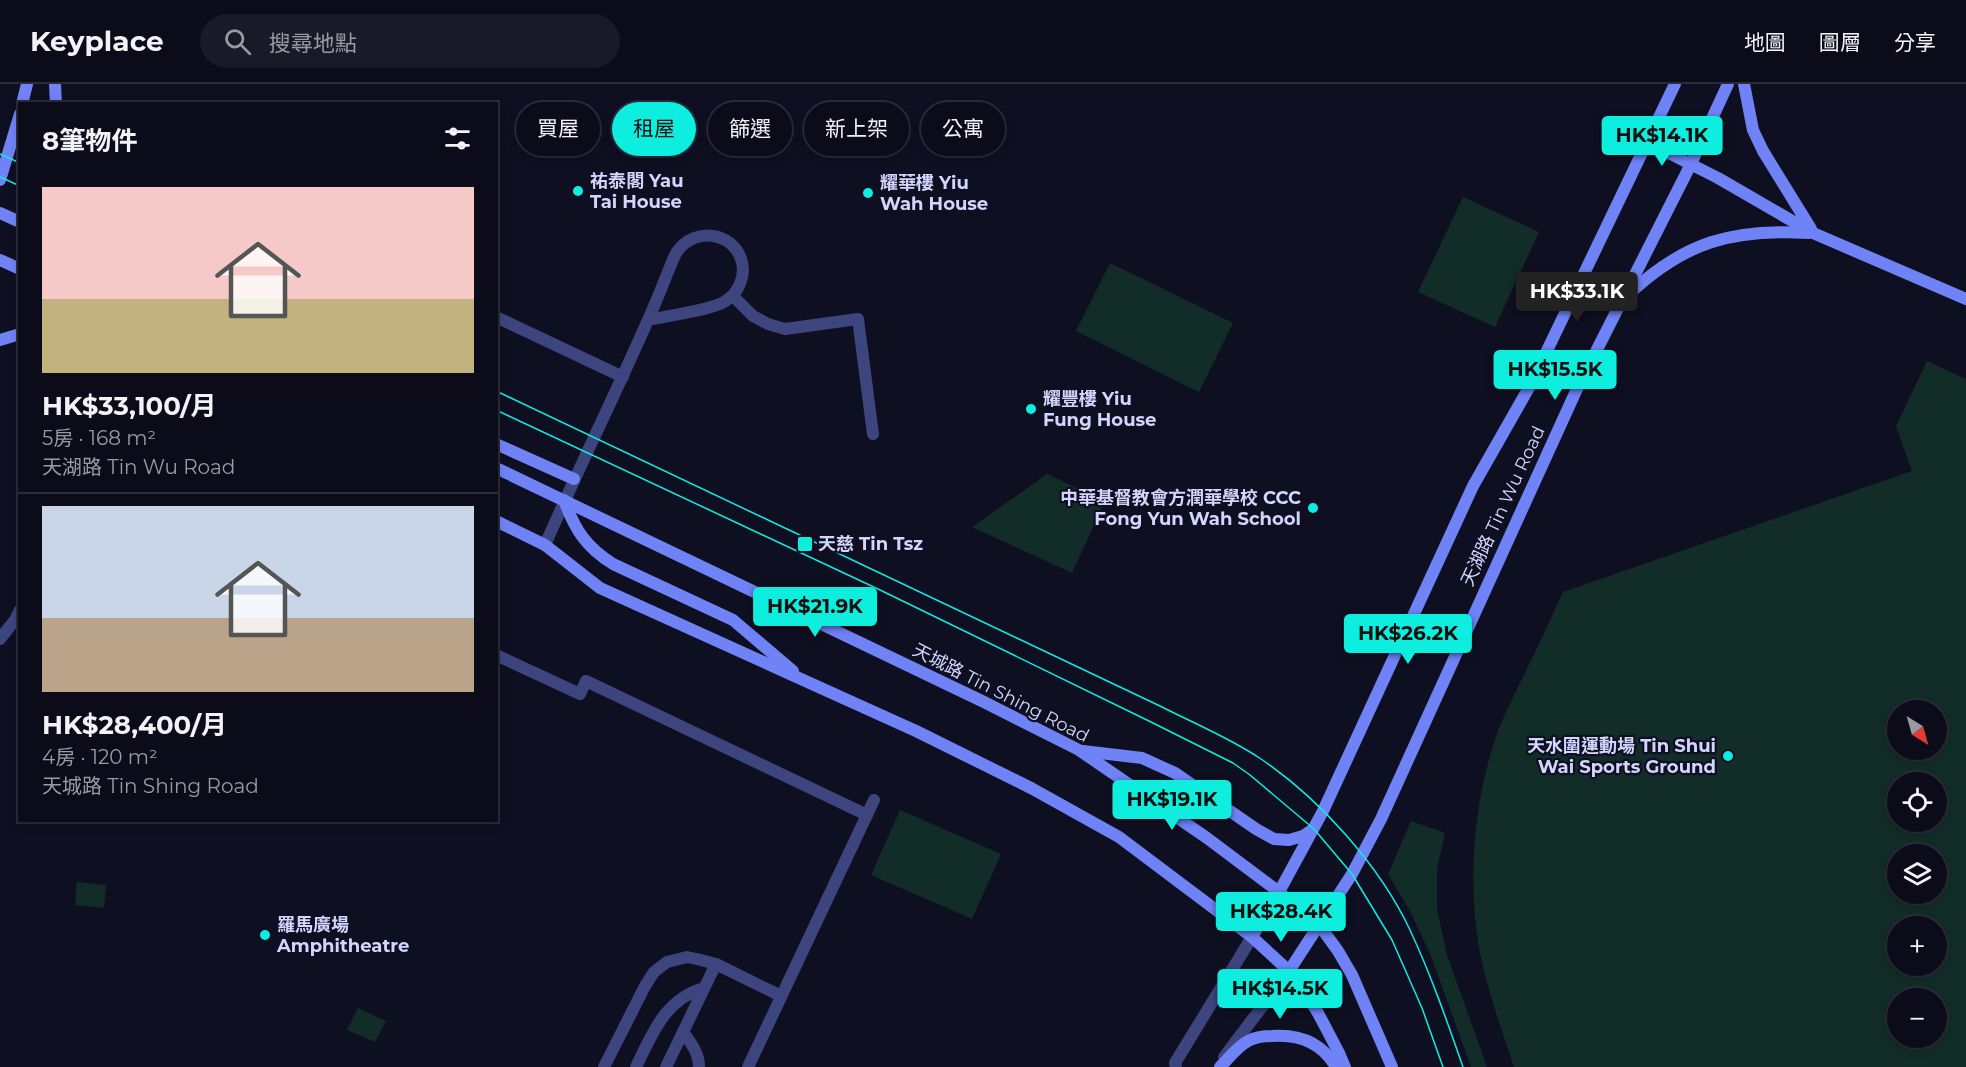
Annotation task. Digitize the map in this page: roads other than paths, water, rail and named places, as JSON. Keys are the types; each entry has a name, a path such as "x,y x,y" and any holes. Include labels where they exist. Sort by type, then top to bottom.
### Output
{"main road":[{"path":"22,102 27,84"},
{"path":"55,84 56,102"},
{"name":"天湖路 Tin Wu Road","path":"1252,937 1280,892 1314,829 1473,486 1531,384 1675,84"},
{"name":"天湖路 Tin Wu Road","path":"1289,971 1320,926 1362,856 1381,819 1576,391 1691,164 1728,84"},
{"path":"1744,84 1753,130 1763,151 1813,233"},
{"path":"0,180 18,121"},
{"path":"1647,142 1691,164 1813,233 1966,299"},
{"path":"0,213 18,221"},
{"path":"1620,303 1646,278 1669,262 1729,236 1773,230 1813,233"},
{"path":"0,260 18,268"},
{"path":"0,340 18,335"},
{"path":"498,445 574,479"},
{"name":"天城路 Tin Shing Road","path":"498,469 984,702 1079,750 1187,824 1280,892 1320,926 1352,975 1392,1067"},
{"path":"564,500 584,540 599,555 613,564 733,620 806,681"},
{"path":"498,522 545,545 600,588 916,731 1081,814 1119,837 1252,937 1289,971 1302,987 1317,1013 1344,1067"},
{"path":"1079,750 1142,758 1175,773 1256,830 1274,839 1289,840 1303,836 1314,829"},
{"path":"1219,1067 1249,1040 1282,1035 1315,1044 1330,1057 1336,1067"}],"street":[{"path":"545,545 623,377 677,251 687,242 699,236 725,239 735,248 741,259 743,272 740,285 733,296 722,304 648,320"},
{"path":"733,296 753,316 785,329 858,319 873,434"},
{"path":"498,318 623,377"},
{"path":"0,639 18,614"},
{"path":"498,656 580,694 586,681 867,815"},
{"path":"748,1067 874,800"},
{"path":"1176,1067 1175,1063 1252,937"},
{"path":"604,1067 645,986 654,972 667,962 687,957 716,964 781,996"},
{"path":"666,1067 716,964"},
{"path":"1219,1067 1289,971"},
{"path":"636,1067 666,1012 689,992 704,988"},
{"path":"683,1032 694,1047 699,1067"}],"tram line":[{"path":"0,154 18,162"},
{"path":"0,177 18,185"},
{"path":"498,392 1160,706 1224,737 1261,759 1283,775 1326,814 1365,858 1382,882 1418,947 1463,1067"},
{"path":"498,411 878,589 1233,763 1314,829 1352,874 1392,940 1422,1008 1443,1067"}],"place":[{"name":"祐泰閣 Yau Tai House","path":"578,191"},
{"name":"耀華樓 Yiu Wah House","path":"868,193"},
{"name":"耀豐樓 Yiu Fung House","path":"1031,409"},
{"name":"中華基督教會方潤華學校 CCC Fong Yun Wah School","path":"1313,508"},
{"name":"天慈 Tin Tsz","path":"805,544"},
{"name":"天水圍運動場 Tin Shui Wai Sports Ground","path":"1728,756"},
{"name":"羅馬廣場 Amphitheatre","path":"265,935"}]}
